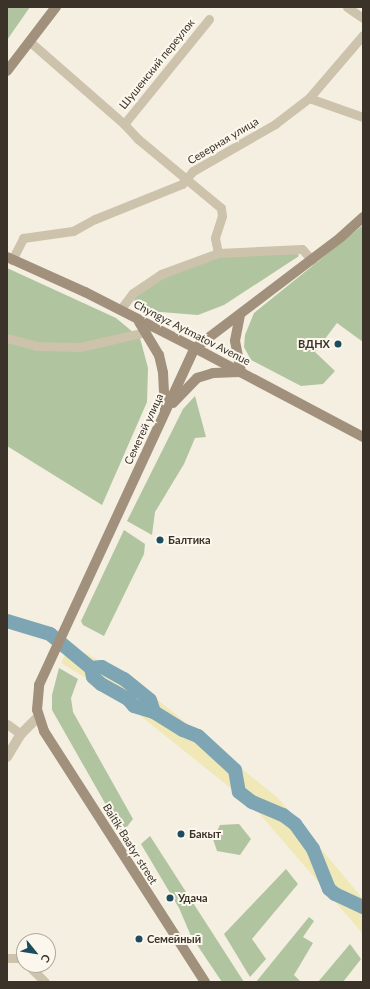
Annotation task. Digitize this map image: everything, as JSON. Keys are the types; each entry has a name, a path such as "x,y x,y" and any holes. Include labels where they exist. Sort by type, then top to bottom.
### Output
{"main road":[{"path":"7,71 56,7"},
{"name":"Семетей улица","path":"38,717 36,699 46,666 195,348 312,260 363,217"},
{"name":"Chyngyz Aytmatov Avenue","path":"10,258 120,310 195,348 363,437"},
{"path":"165,412 197,378 213,373 241,372 235,341 240,315"},
{"path":"138,320 146,332 162,365 165,412"},
{"name":"Baitik Baatyr street","path":"38,717 48,737 204,982"}],"street":[{"path":"347,7 363,18"},
{"name":"Шушенский переулок","path":"124,124 209,19"},
{"name":"Северная улица","path":"10,258 23,238 73,231 95,219 182,184 194,170 275,124 309,98 363,36"},
{"path":"30,41 124,124 138,139 221,208 222,216 215,238 218,253"},
{"path":"309,98 363,117"},
{"path":"120,310 133,293 161,274 218,253 302,249 312,260"},
{"path":"7,338 36,346 60,348 80,347 146,332"},
{"path":"7,757 22,734 38,717"},
{"path":"7,724 22,734"},
{"path":"36,973 45,982"}],"green space":[{"path":"7,7 30,7 7,40"},
{"path":"363,225 363,342 337,323 315,352 335,371 323,384 301,386 251,360 244,347 245,335 254,313"},
{"path":"297,253 299,256 224,305 198,315 148,311 135,303 134,297 142,290 178,271 217,256"},
{"path":"7,268 116,318 140,338 148,368 147,402 102,505 7,446"},
{"path":"195,396 206,437 195,438 184,464 155,512 152,535 127,521 183,409"},
{"path":"124,530 145,544 144,554 104,636 83,625 81,621"},
{"path":"59,668 78,679 71,698 73,712 133,819 122,833 52,710 52,695"},
{"path":"239,824 251,839 240,855 217,851 213,839 220,825"},
{"path":"150,836 244,982 222,982 191,936 179,908 141,844"},
{"path":"286,869 298,884 252,939 266,959 250,977 224,934"},
{"path":"309,917 314,921 303,937 313,943 294,975 301,982 256,982"},
{"path":"350,944 361,959 343,982 318,982"}],"sand":[{"path":"70,645 131,678 279,799 363,899 363,934 253,806 117,697 61,663"}],"waterway":[{"path":"7,621 50,634 91,668 102,667 124,679 150,700 154,712 183,730 198,736 235,770 239,792 252,802 283,815 295,824 313,849 329,889 335,894 363,907"},
{"path":"91,668 93,677 101,684 128,699 134,706 154,712"}],"place":[{"name":"ВДНХ","path":"338,344"},
{"name":"Балтика","path":"160,540"},
{"name":"Бакыт","path":"181,834"},
{"name":"Удача","path":"170,898"},
{"name":"Семейный","path":"139,939"}]}
